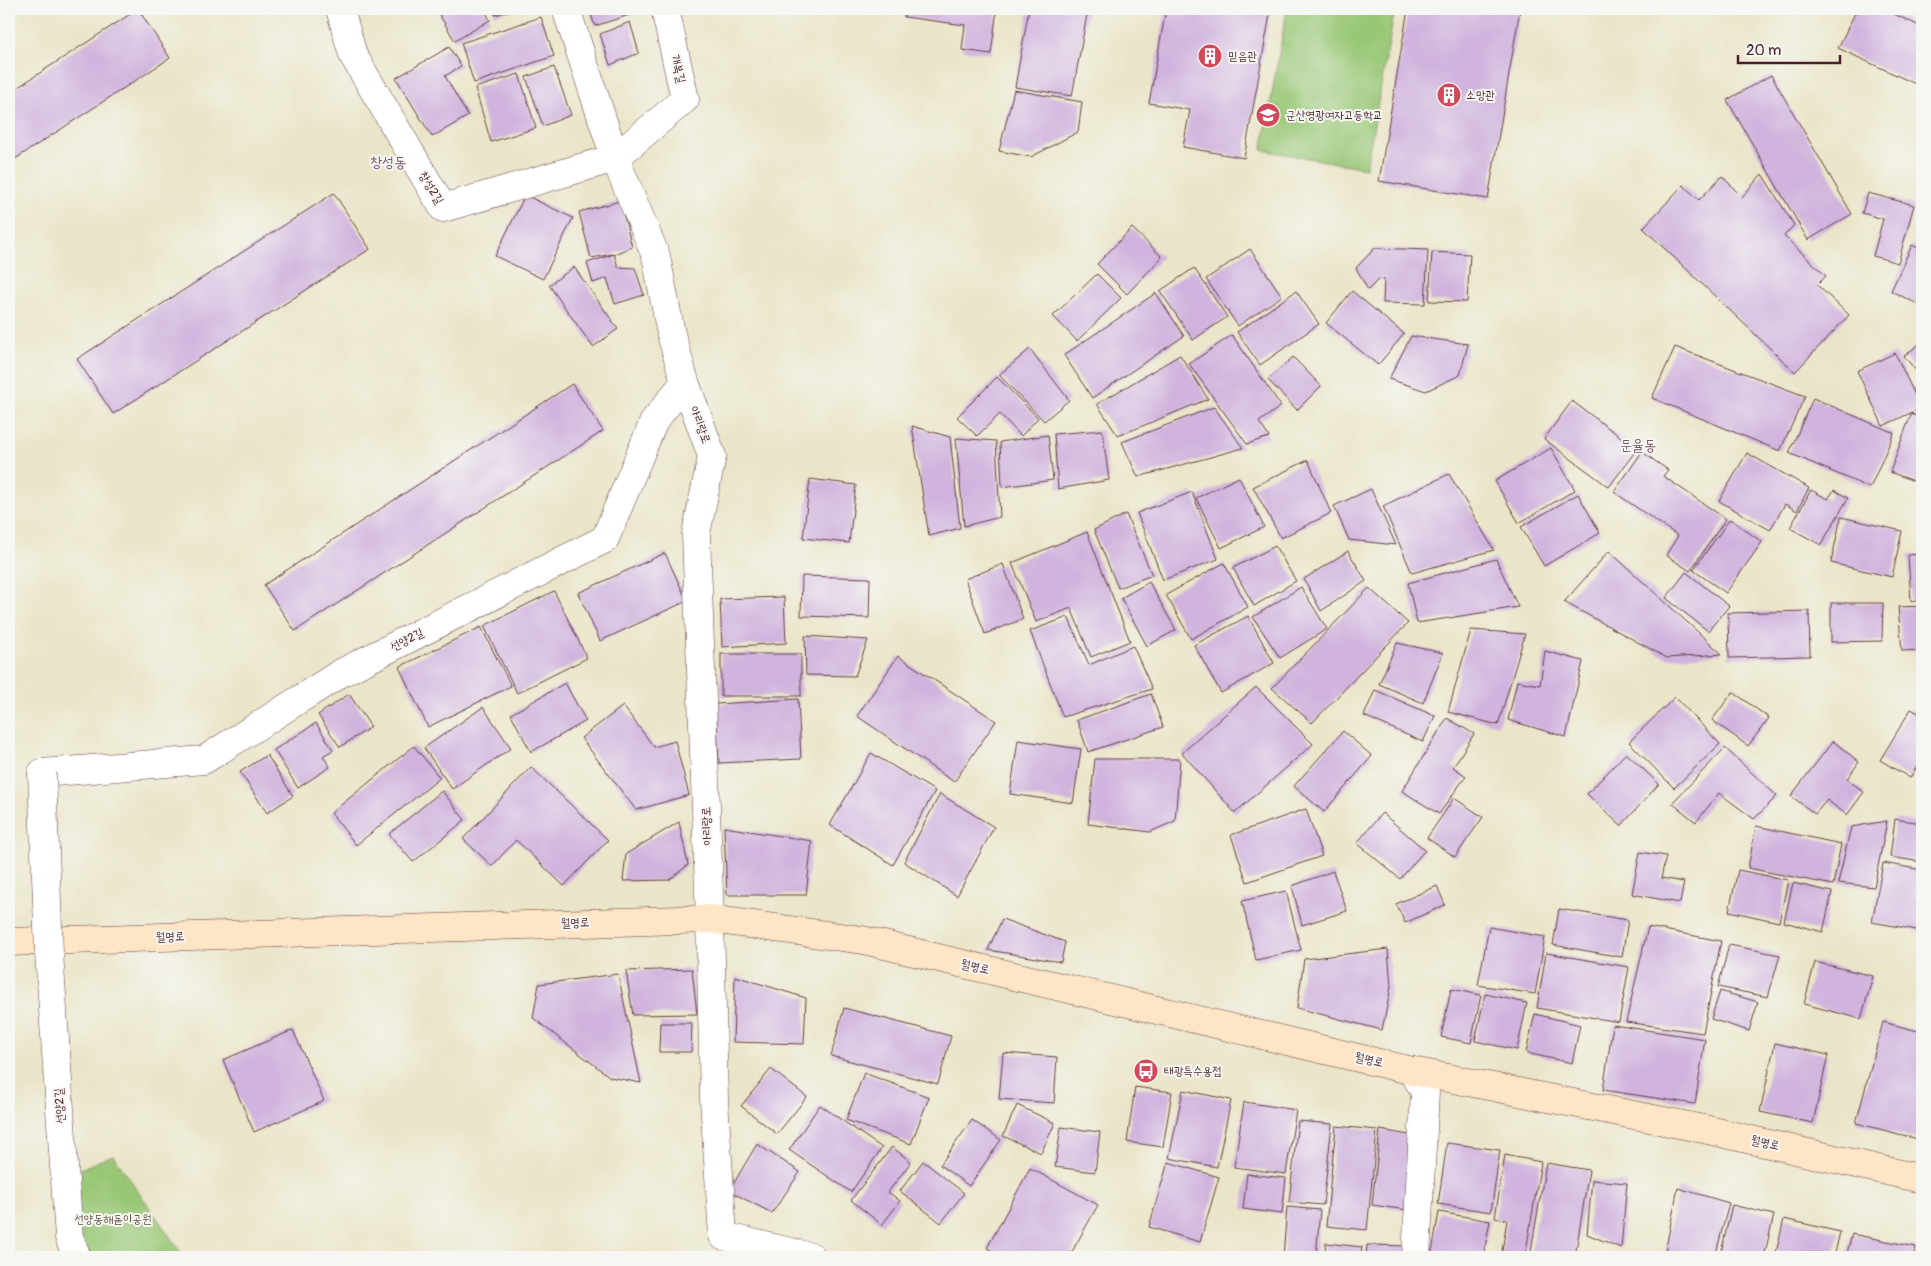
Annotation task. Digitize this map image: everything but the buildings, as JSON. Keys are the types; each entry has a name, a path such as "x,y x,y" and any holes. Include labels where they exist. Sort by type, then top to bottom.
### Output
{"street":[{"name":"창성2길","path":"340,9 353,55 443,208 615,158"},
{"name":"아리랑로","path":"566,9 615,158 656,256 671,334 685,382 712,456 696,534 710,919 714,1100 722,1236 812,1257"},
{"name":"개복길","path":"615,158 685,98 664,9"},
{"name":"선양2길","path":"77,1257 68,1237 49,953 42,773 204,760 341,673 605,539 654,421 685,382"},
{"name":"월명로","path":"9,942 710,919 863,940 1412,1071 1704,1129 1922,1179"},
{"path":"1412,1071 1425,1092 1416,1257"}],"green space":[{"path":"1287,9 1395,9 1366,168 1262,150"},
{"name":"선양동해돋이공원","path":"113,1155 184,1257 87,1257 59,1178"}],"place":[{"name":"믿음관","path":"1210,56"},
{"name":"소망관","path":"1449,95"},
{"name":"군산영광여자고등학교","path":"1268,115"},
{"name":"태광특수용접","path":"1146,1071"}],"district":[{"name":"창성동","path":"388,162"},
{"name":"둔율동","path":"1638,445"}]}
